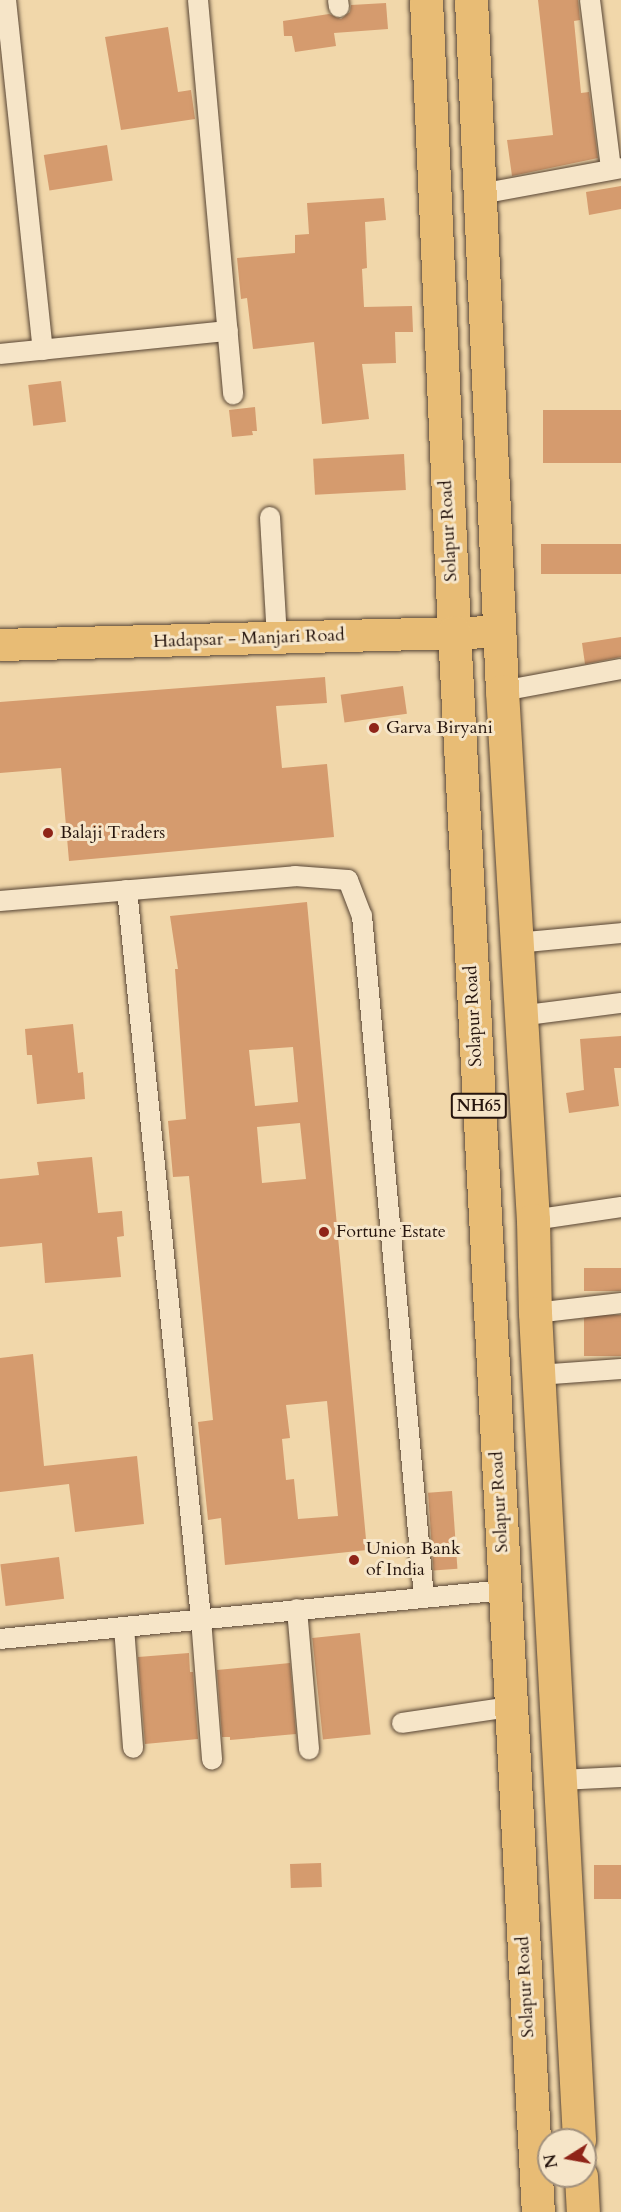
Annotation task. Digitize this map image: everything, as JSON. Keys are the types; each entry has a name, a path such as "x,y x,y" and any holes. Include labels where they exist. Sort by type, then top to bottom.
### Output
{"highway":[{"name":"Solapur Road","path":"426,0 454,632 538,2212"},
{"name":"NH65","path":"471,0 499,632 519,1016 533,1220 538,1375 578,2128"},
{"path":"582,2188 583,2212"}],"main road":[{"name":"Hadapsar - Manjari Road","path":"0,645 499,632"}],"street":[{"path":"6,0 43,350"},
{"path":"198,0 233,394"},
{"path":"480,194 616,169 590,0"},
{"path":"0,354 228,330"},
{"path":"270,517 277,639"},
{"path":"502,691 621,669"},
{"path":"0,901 295,876 348,880 362,916 424,1597"},
{"path":"127,890 201,1619 212,1760"},
{"path":"516,943 621,933"},
{"path":"519,1016 621,1003"},
{"path":"533,1220 621,1207"},
{"path":"535,1313 621,1303"},
{"path":"538,1375 621,1369"},
{"path":"0,1639 505,1590"},
{"path":"297,1609 309,1749"},
{"path":"124,1627 133,1748"},
{"path":"402,1723 512,1707"},
{"path":"560,1780 621,1777"}],"building":[{"path":"538,0 578,0 580,20 574,21 581,93 589,92 598,158 512,176 507,140 553,135"},
{"path":"386,3 388,29 334,33 336,46 295,52 292,36 284,36 283,21 329,14 341,19 350,12 351,5"},
{"path":"168,27 178,92 191,90 195,119 121,130 105,37"},
{"path":"107,145 113,181 49,191 44,155"},
{"path":"621,186 621,209 589,215 586,192"},
{"path":"384,198 386,220 365,222 367,268 362,269 364,307 412,306 413,332 395,332 396,363 362,364 369,419 322,424 314,342 253,349 247,298 241,299 237,258 295,253 295,235 309,234 307,203"},
{"path":"61,381 66,422 33,426 28,385"},
{"path":"255,407 257,431 252,431 253,435 232,437 229,410"},
{"path":"543,410 621,410 621,463 543,463"},
{"path":"404,454 406,490 315,495 313,459"},
{"path":"541,544 621,544 621,574 541,574"},
{"path":"621,637 621,657 585,664 582,643"},
{"path":"325,677 327,703 276,706 282,768 327,764 334,837 69,861 61,768 0,773 0,702"},
{"path":"403,686 407,714 345,722 341,695"},
{"path":"307,902 367,1550 225,1565 221,1518 208,1520 198,1422 213,1420 189,1176 173,1177 168,1121 186,1119 175,969 178,969 170,916","holes":["293,1047 298,1102 255,1106 249,1050","300,1123 306,1179 262,1183 257,1127","327,1401 338,1516 298,1519 294,1479 286,1480 282,1439 290,1438 286,1405"]},
{"path":"73,1024 78,1073 83,1072 85,1099 37,1104 32,1055 27,1055 25,1029"},
{"path":"621,1036 621,1068 614,1068 619,1106 569,1113 566,1093 584,1090 580,1039"},
{"path":"92,1157 98,1213 122,1211 124,1236 117,1237 121,1277 45,1283 42,1243 0,1247 0,1179 39,1175 37,1162"},
{"path":"584,1268 621,1268 621,1291 584,1291"},
{"path":"584,1315 621,1315 621,1356 584,1356"},
{"path":"33,1354 44,1466 137,1456 144,1524 75,1532 69,1484 0,1492 0,1358"},
{"path":"452,1491 457,1569 433,1570 428,1493"},
{"path":"59,1557 64,1599 6,1606 0,1564"},
{"path":"360,1633 371,1734 323,1739 312,1638"},
{"path":"189,1653 190,1672 193,1672 198,1739 145,1744 138,1657"},
{"path":"290,1663 296,1734 230,1740 230,1737 222,1737 217,1670"},
{"path":"321,1863 322,1887 291,1888 290,1864"},
{"path":"594,1865 621,1865 621,1899 594,1899"}],"place":[{"name":"Garva Biryani","path":"374,728"},
{"name":"Balaji Traders","path":"48,833"},
{"name":"Fortune Estate","path":"324,1232"},
{"name":"Union Bank of India","path":"354,1560"}]}
